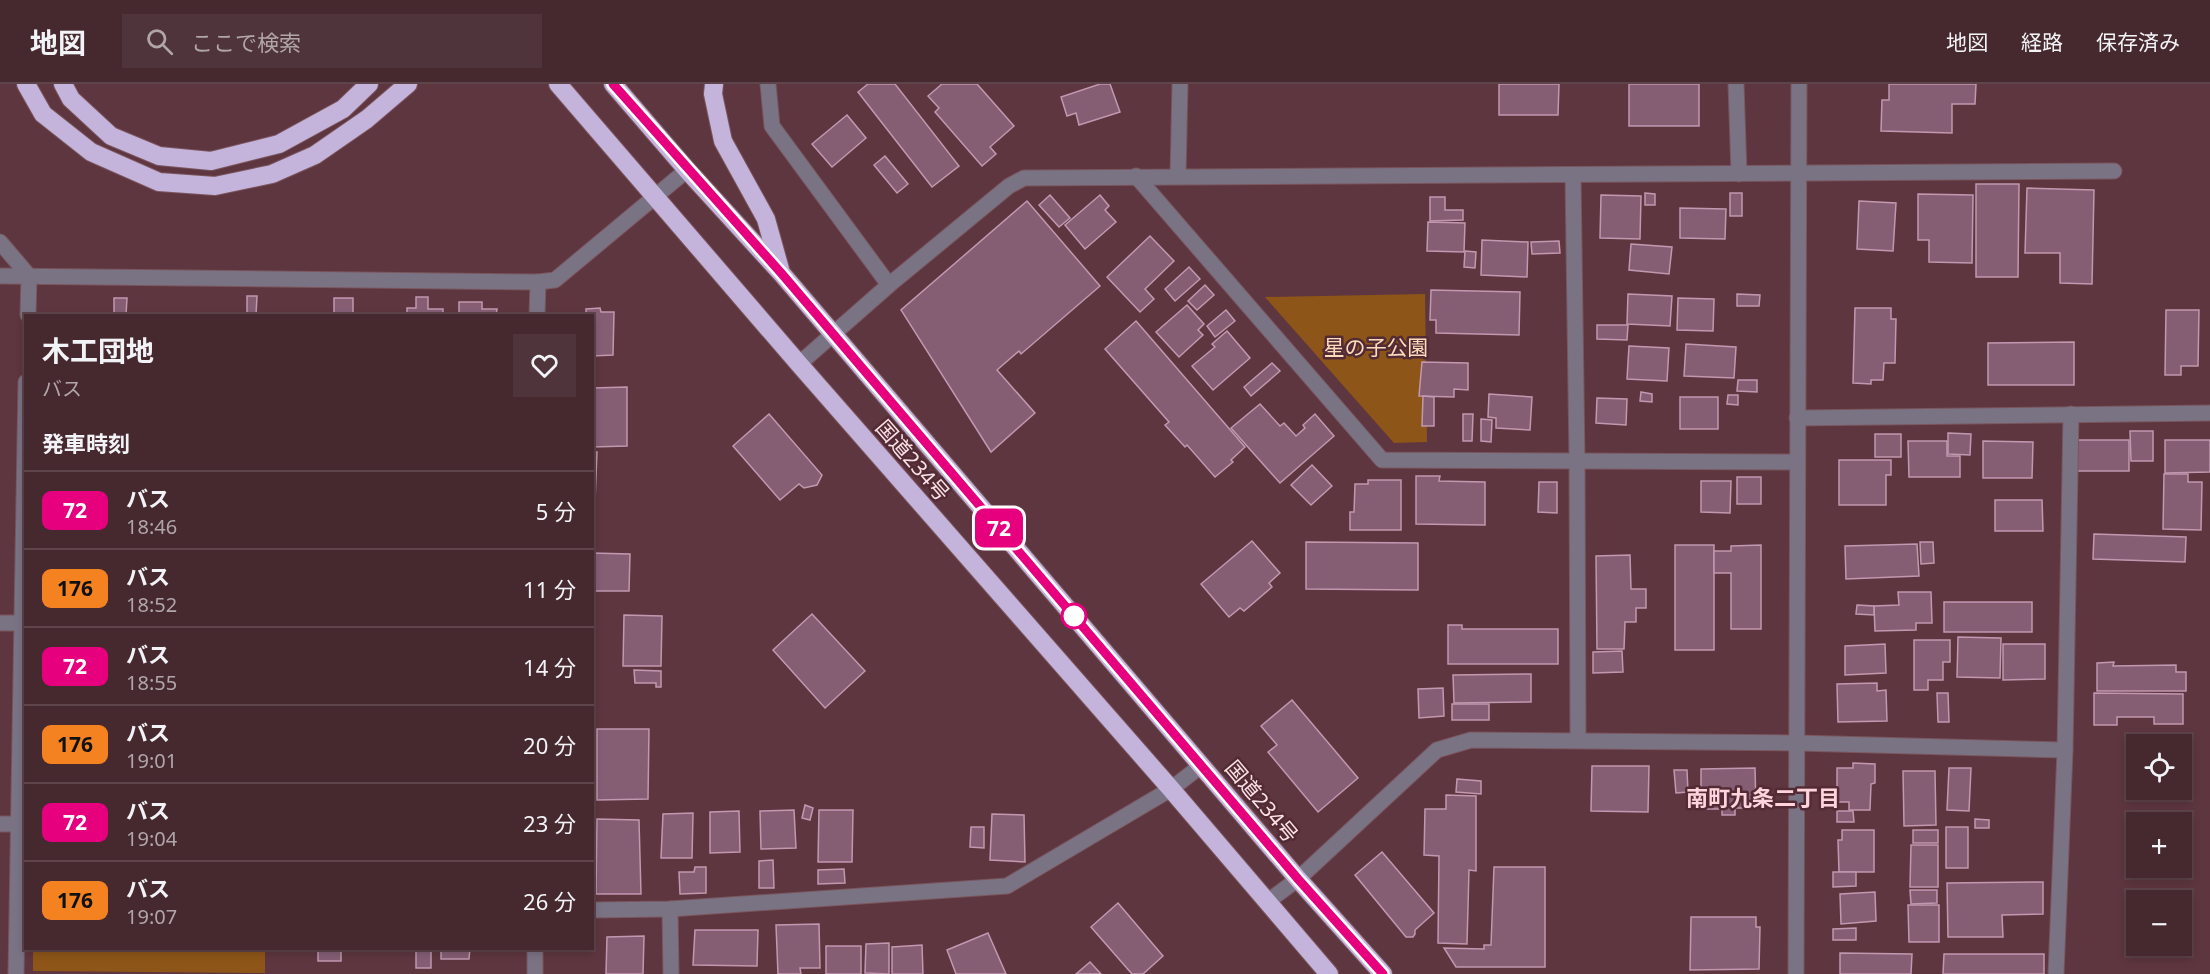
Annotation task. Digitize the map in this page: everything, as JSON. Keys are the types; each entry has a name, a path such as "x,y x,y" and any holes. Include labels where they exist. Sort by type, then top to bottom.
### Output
{"highway":[{"path":"26,84 43,114 91,152 159,182 215,186 272,174 315,155 367,119 408,84"},
{"path":"63,84 71,99 111,136 159,156 211,161 279,144 343,108 369,84"},
{"name":"国道234号","path":"558,84 1329,974"},
{"name":"国道234号","path":"613,84 687,170 782,274 1298,879 1383,974"},
{"path":"714,84 713,94 723,141 766,219 782,274"}],"street":[{"path":"768,84 772,126 889,285"},
{"path":"1178,176 1180,84"},
{"path":"1736,84 1739,174"},
{"path":"1796,974 1799,84"},
{"path":"0,276 538,282 555,280 687,170"},
{"path":"799,364 889,285 1009,186 1024,178 2114,171"},
{"path":"1573,175 1578,740"},
{"path":"1136,176 1382,460 1797,462"},
{"path":"0,242 29,276 28,314"},
{"path":"537,314 538,282"},
{"path":"1797,418 2210,413"},
{"path":"2056,974 2065,750 2071,414"},
{"path":"16,974 22,824 24,453"},
{"path":"0,623 23,623"},
{"path":"1267,902 1298,879 1437,750 1471,740 1797,743 2065,750"},
{"path":"594,910 669,909 1007,886 1171,789 1202,765"},
{"path":"0,824 22,824"},
{"path":"669,909 671,974"},
{"path":"535,950 535,974"}],"green space":[{"name":"星の子公園","path":"1425,294 1427,442 1394,443 1265,297"},
{"path":"33,950 265,950 265,973 33,971"}],"building":[{"path":"868,84 895,84 959,166 932,187 858,92"},
{"path":"942,84 977,84 1014,126 990,147 996,154 982,166 935,112 939,108 928,96"},
{"path":"1100,84 1110,84 1120,112 1079,125 1076,113 1067,116 1061,97"},
{"path":"1499,84 1559,84 1558,115 1499,115"},
{"path":"1629,84 1699,84 1699,126 1629,126"},
{"path":"1889,84 1976,84 1975,104 1952,104 1952,133 1881,131 1882,100 1889,100"},
{"path":"847,115 866,138 832,167 812,144"},
{"path":"885,156 908,184 897,193 874,165"},
{"path":"1976,184 2019,184 2018,277 1976,277"},
{"path":"2027,188 2094,190 2092,284 2060,283 2060,253 2025,253"},
{"path":"1645,193 1655,194 1655,205 1645,205"},
{"path":"1730,193 1742,193 1742,216 1730,216"},
{"path":"1918,194 1973,195 1972,263 1929,262 1929,240 1918,240"},
{"path":"1050,195 1070,218 1059,227 1039,205"},
{"path":"1100,195 1109,206 1105,210 1116,222 1085,249 1065,225"},
{"path":"1601,195 1641,196 1640,239 1600,238"},
{"path":"1430,197 1445,197 1445,210 1463,210 1463,220 1430,221"},
{"path":"1027,201 1100,286 1021,354 1019,351 997,370 1035,413 991,452 901,310"},
{"path":"1859,201 1896,203 1893,251 1857,249"},
{"path":"1680,208 1726,209 1725,239 1680,238"},
{"path":"1428,222 1465,223 1464,252 1427,251"},
{"path":"1150,236 1174,261 1145,289 1154,299 1140,312 1107,277"},
{"path":"1482,240 1528,242 1527,277 1481,275"},
{"path":"1559,241 1560,253 1532,254 1531,242"},
{"path":"1631,244 1672,247 1669,274 1629,270"},
{"path":"1465,251 1476,252 1475,268 1464,267"},
{"path":"1189,267 1200,279 1175,301 1165,289"},
{"path":"1205,285 1214,295 1197,310 1188,301"},
{"path":"1431,290 1520,292 1519,335 1436,333 1436,320 1430,320"},
{"path":"1628,294 1672,296 1670,326 1627,324"},
{"path":"1737,294 1760,295 1759,306 1737,306"},
{"path":"247,296 257,296 256,314 247,314"},
{"path":"416,297 428,297 428,309 443,309 443,314 407,314 407,308 416,308"},
{"path":"114,298 127,298 126,314 114,314"},
{"path":"334,298 353,298 353,314 334,314"},
{"path":"1678,298 1714,299 1713,331 1677,330"},
{"path":"459,302 482,302 482,309 497,309 496,314 459,314"},
{"path":"1187,305 1204,324 1198,330 1203,335 1179,357 1156,332"},
{"path":"600,308 601,312 614,312 613,355 594,356 594,314 586,314 586,309"},
{"path":"1855,308 1891,308 1891,319 1896,319 1895,363 1884,363 1883,380 1871,380 1871,384 1853,383"},
{"path":"1226,310 1235,321 1215,337 1207,326"},
{"path":"2166,310 2199,310 2198,366 2181,366 2181,375 2165,375"},
{"path":"1136,321 1245,447 1231,460 1233,462 1215,477 1187,445 1185,447 1165,425 1169,422 1105,349"},
{"path":"1597,325 1628,325 1627,340 1597,339"},
{"path":"1227,331 1250,358 1213,390 1192,366 1215,347 1212,344"},
{"path":"2074,342 2074,385 1988,385 1988,343"},
{"path":"1686,344 1736,347 1734,378 1684,376"},
{"path":"1629,346 1669,348 1667,381 1627,379"},
{"path":"1422,362 1468,363 1468,390 1454,389 1454,397 1419,396"},
{"path":"1272,363 1280,371 1251,396 1244,387"},
{"path":"1738,380 1757,380 1757,392 1737,391"},
{"path":"627,387 627,446 594,447 594,388"},
{"path":"1641,392 1652,394 1652,402 1640,401"},
{"path":"1489,394 1532,397 1530,430 1496,428 1496,418 1488,417"},
{"path":"1728,395 1738,395 1738,405 1727,404"},
{"path":"1423,396 1434,397 1434,426 1422,426"},
{"path":"1680,397 1718,397 1718,429 1680,429"},
{"path":"1597,398 1627,399 1626,425 1596,423"},
{"path":"1260,404 1280,426 1284,423 1296,436 1305,428 1303,425 1315,414 1334,436 1280,483 1231,428"},
{"path":"769,414 822,475 817,485 804,488 799,484 780,500 733,446"},
{"path":"1463,414 1473,414 1472,441 1463,441"},
{"path":"1481,419 1492,420 1491,442 1481,441"},
{"path":"2130,431 2153,431 2153,461 2131,461"},
{"path":"1948,433 1971,434 1970,455 1948,454"},
{"path":"1875,434 1901,434 1901,457 1875,457"},
{"path":"2077,440 2129,440 2129,471 2077,471"},
{"path":"2165,440 2210,440 2210,472 2165,473"},
{"path":"1908,441 1947,441 1947,456 1960,456 1960,477 1909,477"},
{"path":"1983,441 2033,442 2032,478 1983,478"},
{"path":"594,452 597,452 594,527"},
{"path":"1839,460 1891,460 1891,475 1886,475 1886,505 1839,505"},
{"path":"1312,465 1332,486 1311,505 1291,485"},
{"path":"2164,474 2188,474 2188,482 2202,482 2201,530 2163,529"},
{"path":"1416,476 1440,476 1439,481 1485,482 1485,525 1416,524"},
{"path":"1737,477 1761,477 1761,504 1737,504"},
{"path":"1368,480 1401,480 1401,530 1350,530 1350,512 1354,512 1355,484 1368,484"},
{"path":"1701,481 1731,481 1730,513 1701,512"},
{"path":"1539,482 1557,482 1557,513 1538,512"},
{"path":"1995,500 2042,500 2043,531 1995,531"},
{"path":"2094,534 2186,537 2185,562 2093,559"},
{"path":"1252,541 1280,573 1269,583 1272,587 1244,611 1240,608 1229,617 1201,584"},
{"path":"1306,542 1418,543 1418,590 1306,589"},
{"path":"1920,542 1933,542 1934,563 1921,564"},
{"path":"1917,544 1919,576 1846,579 1845,546"},
{"path":"1675,545 1714,545 1714,650 1675,650"},
{"path":"1761,545 1761,629 1731,629 1731,573 1714,573 1714,551 1731,551 1731,546"},
{"path":"594,553 630,554 629,591 594,591"},
{"path":"1630,555 1631,589 1646,589 1646,608 1636,608 1636,622 1625,622 1624,649 1597,649 1596,556"},
{"path":"1898,592 1931,592 1932,623 1916,623 1916,630 1875,631 1874,606 1899,605"},
{"path":"1944,602 2032,602 2032,632 1944,632"},
{"path":"1857,605 1874,606 1874,615 1856,614"},
{"path":"812,614 865,671 825,708 773,650"},
{"path":"624,615 662,616 661,666 623,666"},
{"path":"1448,625 1462,625 1462,629 1558,629 1558,664 1448,664"},
{"path":"1958,637 2001,638 2000,678 1957,677"},
{"path":"1914,640 1950,640 1950,662 1943,662 1943,680 1928,680 1928,690 1914,690"},
{"path":"1885,644 1886,673 1845,675 1845,646"},
{"path":"2003,644 2045,644 2045,679 2003,680"},
{"path":"1622,651 1623,672 1593,673 1593,652"},
{"path":"2114,662 2113,666 2176,665 2176,672 2186,672 2186,691 2097,691 2097,663"},
{"path":"634,670 661,671 661,687 656,687 656,683 635,683"},
{"path":"1531,674 1531,702 1454,703 1453,675"},
{"path":"1877,683 1877,691 1886,690 1887,721 1838,722 1837,684"},
{"path":"1443,688 1444,716 1419,718 1418,689"},
{"path":"1937,693 1948,693 1949,722 1938,722"},
{"path":"2094,693 2183,694 2183,724 2154,724 2154,717 2117,717 2117,725 2094,725"},
{"path":"1292,700 1358,778 1318,812 1268,752 1277,745 1261,726"},
{"path":"1452,704 1489,704 1489,720 1452,720"},
{"path":"597,729 649,729 648,799 597,800"},
{"path":"1853,763 1875,764 1875,783 1871,784 1870,810 1849,810 1849,802 1837,802 1837,768 1853,768"},
{"path":"1592,766 1649,766 1648,812 1591,811"},
{"path":"1755,768 1756,808 1735,808 1735,815 1722,815 1722,809 1701,809 1701,769"},
{"path":"1949,768 1971,768 1969,811 1947,810"},
{"path":"1674,770 1687,770 1688,792 1676,793"},
{"path":"1903,771 1935,771 1936,825 1904,826"},
{"path":"1457,779 1481,781 1481,794 1456,792"},
{"path":"1446,795 1476,796 1476,871 1469,870 1467,944 1438,943 1439,856 1424,855 1425,809 1446,809"},
{"path":"805,805 813,808 810,820 802,818"},
{"path":"794,810 796,848 761,849 760,811"},
{"path":"819,810 853,810 852,862 818,862"},
{"path":"739,811 740,852 710,853 710,812"},
{"path":"1837,811 1853,811 1854,822 1837,822"},
{"path":"693,813 692,858 661,858 663,814"},
{"path":"992,814 1024,815 1025,862 990,860"},
{"path":"597,819 639,820 641,894 596,894"},
{"path":"1975,819 1989,820 1989,828 1975,828"},
{"path":"971,827 984,827 984,848 970,847"},
{"path":"1946,827 1968,827 1968,868 1946,868"},
{"path":"1842,830 1874,830 1874,872 1839,872 1838,840 1842,840"},
{"path":"1913,830 1938,830 1938,843 1913,843"},
{"path":"1911,845 1938,845 1938,887 1910,887"},
{"path":"1382,852 1434,913 1415,930 1413,937 1406,937 1355,875"},
{"path":"773,860 774,888 759,888 759,861"},
{"path":"695,867 706,867 706,893 680,894 679,872 694,872"},
{"path":"1494,867 1545,867 1545,967 1456,967 1444,948 1484,949 1484,945 1491,945"},
{"path":"844,869 845,883 818,884 818,870"},
{"path":"1833,872 1856,872 1856,886 1833,887"},
{"path":"2043,882 2043,914 2002,915 2003,937 1948,937 1947,883"},
{"path":"1910,890 1937,890 1937,903 1911,904"},
{"path":"1875,892 1876,921 1841,924 1840,894"},
{"path":"1118,903 1163,956 1143,974 1132,974 1091,927"},
{"path":"1908,905 1939,905 1939,942 1909,942"},
{"path":"1691,917 1756,917 1756,927 1760,927 1759,969 1690,970"},
{"path":"819,924 820,968 800,968 801,974 778,974 776,925"},
{"path":"1856,928 1856,940 1833,940 1833,929"},
{"path":"695,930 758,930 757,966 693,965"},
{"path":"988,933 1006,974 956,974 947,950"},
{"path":"644,936 643,974 606,974 607,937"},
{"path":"889,943 889,974 865,973 866,944"},
{"path":"922,945 923,974 892,974 892,947"},
{"path":"826,946 861,946 861,974 826,974"},
{"path":"318,950 341,950 341,961 318,961"},
{"path":"416,950 431,950 431,968 416,968"},
{"path":"441,950 470,950 469,959 441,959"},
{"path":"1840,953 1912,954 1911,974 1840,974"},
{"path":"1944,954 2044,954 2044,974 1943,974"},
{"path":"1090,962 1101,974 1076,974"}],"bus line":[{"name":"72","path":"613,84 687,170 782,274 1298,879 1383,974"}],"district":[{"name":"南町九条二丁目","path":"1763,797"}]}
